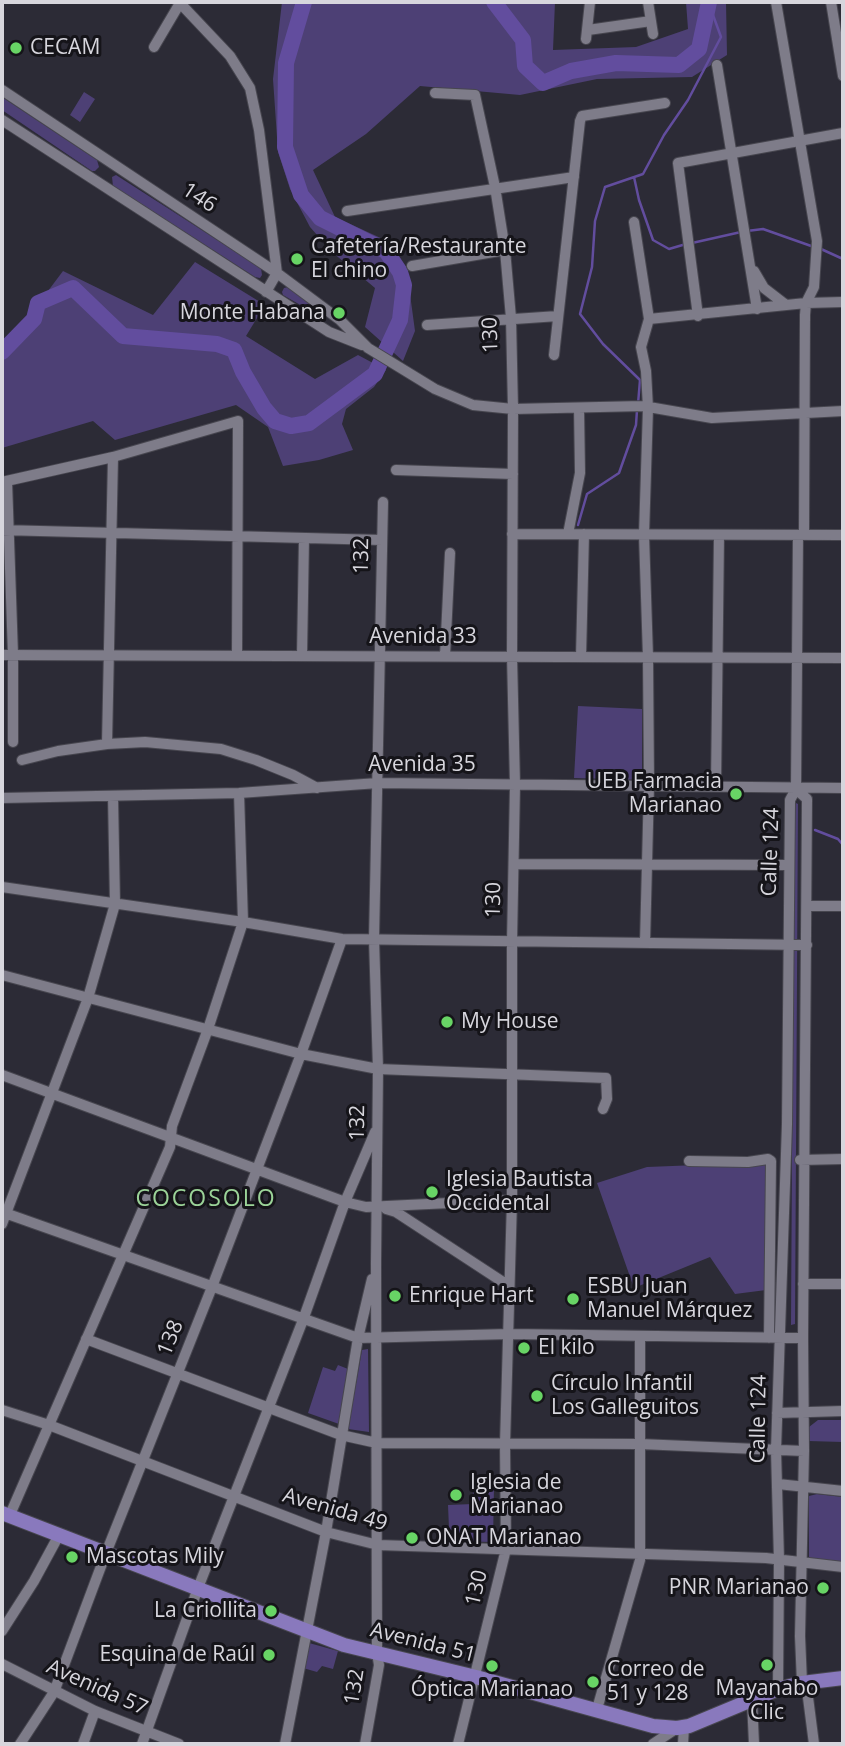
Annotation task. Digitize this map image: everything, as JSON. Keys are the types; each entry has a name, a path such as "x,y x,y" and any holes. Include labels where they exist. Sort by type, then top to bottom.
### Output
{"main road":[{"name":"Avenida 51","path":"5,1515 344,1646 475,1677 653,1726 681,1727"},
{"path":"681,1727 778,1689 804,1682 843,1678"}],"street":[{"path":"154,47 179,2 230,57 250,88 259,130 277,273 266,292"},
{"path":"590,2 587,34 651,21"},
{"path":"648,2 653,34"},
{"path":"776,2 817,241 814,287 806,303 796,789"},
{"path":"831,2 843,76"},
{"path":"718,65 757,309"},
{"name":"146","path":"2,90 277,273 340,320 368,348 435,389 473,405 513,409 642,407 712,418 843,411"},
{"path":"554,355 580,121 582,116 663,103 658,91"},
{"name":"130","path":"435,93 475,95 495,187 505,250 511,318 513,409 512,656 515,785 512,1200 505,1444 506,1549 458,1744"},
{"name":"146","path":"2,120 329,332 368,348"},
{"path":"698,316 678,163 843,133"},
{"path":"100,184 111,164"},
{"path":"347,211 574,177"},
{"path":"634,222 649,319 641,347 646,371 642,407 643,535 649,657 645,943"},
{"path":"412,266 505,250"},
{"path":"751,265 764,288 786,305"},
{"path":"649,319 806,303 843,302"},
{"path":"428,325 558,316"},
{"path":"568,534 580,473 579,408"},
{"path":"13,741 8,655 5,481 113,457 238,421 237,656"},
{"path":"107,744 113,457"},
{"path":"396,470 513,474"},
{"name":"132","path":"365,1744 379,1665 376,1263 378,1069 374,939 383,502"},
{"path":"5,530 382,540"},
{"path":"512,534 843,535"},
{"path":"581,657 584,534"},
{"path":"716,786 719,535"},
{"path":"302,656 304,538"},
{"path":"445,656 450,554"},
{"name":"Avenida 33","path":"8,655 843,657"},
{"path":"22,760 58,751 107,744 145,743 221,749 257,760 318,788"},
{"name":"Avenida 35","path":"2,798 239,793 377,783 843,788"},
{"name":"Calle 124","path":"778,1689 779,1560 775,1338 786,1159 790,800 796,789 807,799 804,1451 800,1636 814,1744"},
{"path":"5,1515 49,1425 170,1147 172,1126 208,1029 243,922 239,793"},
{"path":"113,796 115,904 88,998 3,1216 123,1255 358,1338 509,1334 803,1338"},
{"path":"514,864 789,865"},
{"path":"2,887 342,939 807,945"},
{"path":"807,906 843,906"},
{"name":"138","path":"20,1744 54,1692 302,1054 342,939"},
{"path":"2,975 302,1054 378,1069 606,1078 607,1099 603,1110"},
{"path":"2,1075 366,1208 512,1200"},
{"path":"142,1744 198,1588 303,1320 345,1202 378,1125"},
{"path":"786,1159 843,1159"},
{"path":"688,1161 771,1161 775,1338"},
{"path":"376,1206 396,1212 509,1286"},
{"path":"285,1744 326,1532 358,1338 376,1263"},
{"path":"803,1284 843,1284"},
{"path":"597,1709 640,1553 640,1336"},
{"path":"86,1339 268,1408 341,1434 377,1443 640,1444 804,1451"},
{"name":"Avenida 49","path":"2,1410 49,1425 326,1532 378,1545 640,1553 779,1560 843,1567"},
{"path":"777,1413 843,1411"},
{"path":"778,1484 843,1491"},
{"path":"2,1631 59,1535"},
{"name":"Avenida 57","path":"2,1664 95,1711 179,1744"},
{"path":"752,1700 754,1744"},
{"path":"83,1744 95,1711"},
{"path":"653,1744 681,1727 684,1744"}],"shaded area":[{"path":"282,2 555,2 553,50 636,47 688,29 686,2 726,2 727,55 692,77 597,79 520,95 420,86 366,134 313,170 335,217 385,240 407,272 415,331 403,361 365,327 375,288 332,252 310,227 290,189 278,152 273,79"},
{"path":"84,92 95,99 80,122 70,115"},
{"path":"2,97 97,160 99,167 92,171 2,110"},
{"path":"116,175 261,268 260,278 113,186 112,177"},
{"path":"195,262 265,305 246,336 315,379 358,355 386,370 374,387 346,409 342,424 353,450 319,460 283,466 268,427 236,405 115,440 93,421 2,448 2,347 26,319 33,300 48,291 63,271 153,315"},
{"path":"288,287 329,316 323,318 283,295 284,288"},
{"path":"578,706 642,709 642,780 574,778"},
{"path":"796,803 795,1324 791,1325 794,804"},
{"path":"773,1162 774,1289 735,1294 710,1257 634,1288 597,1183 647,1167"},
{"path":"368,1349 369,1432 348,1429 362,1350"},
{"path":"338,1365 348,1369 339,1424 308,1413 323,1367 335,1371"},
{"path":"818,1420 843,1420 843,1442 808,1441 809,1427"},
{"path":"494,1486 493,1542 441,1541 441,1529 449,1529 448,1505 473,1504 473,1487"},
{"path":"817,1494 843,1497 843,1563 813,1561 809,1557 809,1496"},
{"path":"309,1643 338,1651 333,1669 322,1666 317,1672 303,1668"}],"waterway":[{"path":"2,352 34,319 38,303 73,288 123,336 217,344 234,350 243,372 264,408 275,421 291,426 309,423 375,374 400,320 404,285 400,272 386,251 320,218 301,195 285,147 286,63 304,2"},
{"path":"494,2 523,40 525,66 543,83 571,71 616,63 679,65 699,49 709,2"},
{"path":"638,404 640,380 603,344 580,314 592,267 595,221 605,187 643,174 664,135 688,100 721,37 709,4"},
{"path":"634,177 653,240 669,249 686,244"},
{"path":"747,231 763,229 814,247"},
{"path":"692,243 741,232"},
{"path":"821,249 843,259"},
{"path":"578,525 587,494 619,473 636,425 637,410"},
{"path":"815,830 838,839 843,845"}],"place":[{"name":"CECAM","path":"16,48"},
{"name":"Cafetería/Restaurante El chino","path":"297,259"},
{"name":"Monte Habana","path":"339,313"},
{"name":"UEB Farmacia Marianao","path":"736,794"},
{"name":"My House","path":"447,1022"},
{"name":"Iglesia Bautista Occidental","path":"432,1192"},
{"name":"Enrique Hart","path":"395,1296"},
{"name":"ESBU Juan Manuel Márquez","path":"573,1299"},
{"name":"El kilo","path":"524,1348"},
{"name":"Círculo Infantil Los Galleguitos","path":"537,1396"},
{"name":"Iglesia de Marianao","path":"456,1495"},
{"name":"ONAT Marianao","path":"412,1538"},
{"name":"Mascotas Mily","path":"72,1557"},
{"name":"PNR Marianao","path":"823,1588"},
{"name":"La Criollita","path":"271,1611"},
{"name":"Esquina de Raúl","path":"269,1655"},
{"name":"Mayanabo Clic","path":"767,1665"},
{"name":"Óptica Marianao","path":"492,1666"},
{"name":"Correo de 51 y 128","path":"593,1682"}],"district":[{"name":"COCOSOLO","path":"206,1199"}]}
